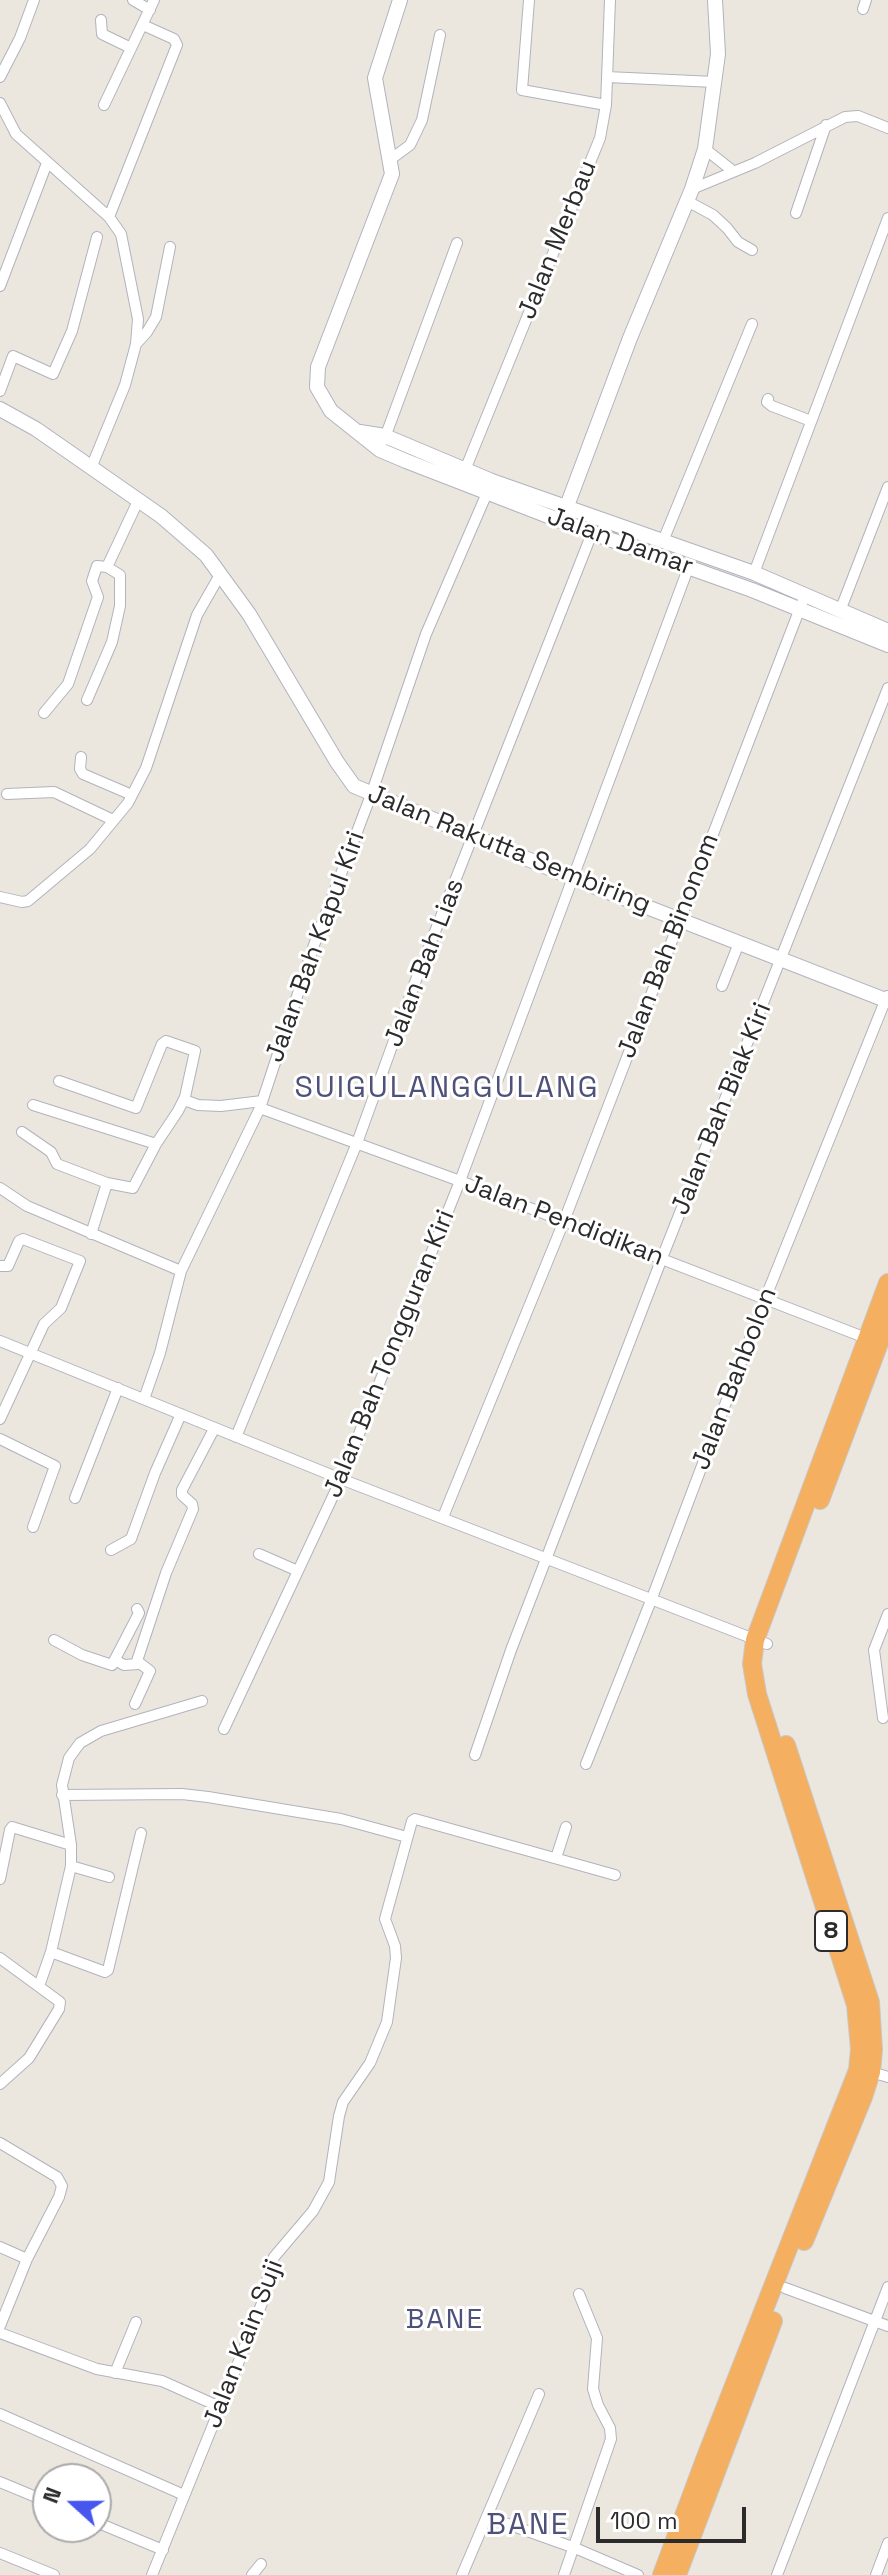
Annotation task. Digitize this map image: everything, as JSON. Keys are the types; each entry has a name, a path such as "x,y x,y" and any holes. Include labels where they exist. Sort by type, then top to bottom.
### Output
{"highway":[{"name":"8","path":"878,1342 888,1283"},
{"name":"8","path":"662,2575 858,2070 860,2049 856,2005 757,1694 752,1664 888,1319"},
{"name":"8","path":"677,2575 785,2288 880,2075 870,2002 768,1691 761,1642"}],"street":[{"path":"0,77 20,38 34,0"},
{"path":"104,105 152,5 133,0"},
{"name":"Jalan Damar","path":"400,0 375,78 392,174 318,367 317,387 331,411 356,431 487,493 870,631 888,631"},
{"path":"529,0 522,90 606,105"},
{"name":"Jalan Merbau","path":"465,470 600,138 606,105 610,0"},
{"path":"567,506 630,338 690,195 705,149 718,54 715,0"},
{"path":"101,20 102,34 131,48"},
{"path":"109,217 177,45 174,39 143,25"},
{"path":"391,159 410,145 422,120 440,35"},
{"path":"607,77 715,82"},
{"path":"0,103 16,134 109,217 121,234 138,319 136,344 125,385 91,468"},
{"path":"840,106 845,117"},
{"path":"690,195 845,117 858,116 888,128"},
{"path":"796,213 826,125"},
{"path":"705,149 733,171"},
{"path":"0,286 47,163"},
{"path":"690,195 738,242 752,250"},
{"path":"754,573 888,218"},
{"path":"0,391 13,356 53,374 72,331 97,237"},
{"path":"383,443 457,243"},
{"path":"136,344 156,317 170,247"},
{"path":"663,541 752,324"},
{"path":"768,399 772,406 811,421"},
{"name":"Jalan Rakutta Sembiring","path":"0,409 36,429 187,536 221,573 249,614 354,786 575,879 887,998"},
{"name":"Jalan Damar","path":"383,443 754,573 802,604 840,611 888,645"},
{"path":"840,611 888,487"},
{"name":"Jalan Bah Kapul Kiri","path":"144,1399 160,1353 181,1271 261,1104 314,945 371,795 426,634 487,493"},
{"path":"107,567 138,501"},
{"name":"Jalan Bah Lias","path":"236,1437 357,1143 414,985 592,533"},
{"path":"44,713 66,688 98,597 92,581 97,566 107,567 120,575 120,606 112,642 87,700"},
{"name":"Jalan Bah Tongguran Kiri","path":"224,1729 341,1479 460,1181 689,566"},
{"path":"0,897 28,901 90,849 132,795 146,768 196,618 221,573"},
{"name":"Jalan Bah Binonom","path":"443,1517 564,1221 802,604"},
{"name":"Jalan Bah Biak Kiri","path":"475,1755 511,1650 662,1258 888,688"},
{"path":"81,757 83,774 132,795"},
{"path":"7,794 54,792 113,820"},
{"path":"722,986 739,943"},
{"name":"Jalan Bahbolon","path":"586,1764 765,1299 887,998"},
{"path":"22,1132 51,1152 57,1164 107,1183 133,1189 156,1144 184,1100 195,1051 166,1041 162,1044 136,1108 59,1081"},
{"path":"184,1100 198,1105 261,1104"},
{"name":"Jalan Pendidikan","path":"261,1104 878,1342"},
{"path":"33,1105 156,1144"},
{"path":"91,1234 107,1183"},
{"path":"0,1188 27,1206 181,1271"},
{"path":"0,1266 8,1266 19,1241 23,1239 80,1261 61,1308 45,1322 29,1352 0,1419"},
{"path":"0,1341 214,1429 761,1642"},
{"path":"75,1498 118,1388"},
{"path":"111,1550 131,1539 181,1414"},
{"path":"138,1664 166,1573 193,1509 182,1495 182,1490 214,1429"},
{"path":"0,1439 55,1466 33,1527"},
{"path":"259,1554 298,1571"},
{"path":"54,1640 74,1651 114,1664 139,1613 137,1609"},
{"path":"883,1718 874,1650 888,1614"},
{"path":"115,1660 124,1665 138,1664 150,1671 135,1704"},
{"path":"39,1986 51,1952 71,1866 71,1845 62,1795 69,1758 80,1743 101,1731 202,1701"},
{"path":"62,1795 182,1794 208,1797 341,1819 407,1837 415,1819 615,1875"},
{"path":"0,1879 12,1827 71,1845"},
{"path":"556,1858 566,1827"},
{"path":"51,1952 105,1972 108,1970 141,1833"},
{"name":"Jalan Kain Suji","path":"152,2575 260,2307 274,2257 313,2211 329,2182 343,2102 370,2063 387,2022 396,1958 385,1919 407,1837"},
{"path":"71,1866 109,1877"},
{"path":"0,1958 60,2002 59,2009 29,2058 0,2084"},
{"path":"0,2143 57,2177 62,2186 27,2259 0,2326"},
{"path":"0,2247 27,2259"},
{"path":"777,2575 888,2287"},
{"path":"785,2288 888,2326"},
{"path":"564,2575 611,2439 610,2428 593,2389 597,2338 579,2294"},
{"path":"115,2373 136,2322"},
{"path":"0,2333 97,2369 162,2381 220,2407"},
{"path":"462,2575 539,2394"},
{"path":"0,2414 184,2495"},
{"path":"0,2482 32,2495"},
{"path":"488,2517 575,2548 638,2575"},
{"path":"112,2529 163,2550"},
{"path":"876,2575 888,2543"},
{"path":"0,2553 54,2575"},
{"path":"252,2575 261,2564"}],"district":[{"name":"SUIGULANGGULANG","path":"447,1089"},
{"name":"BANE","path":"445,2320"},
{"name":"BANE","path":"528,2526"}]}
